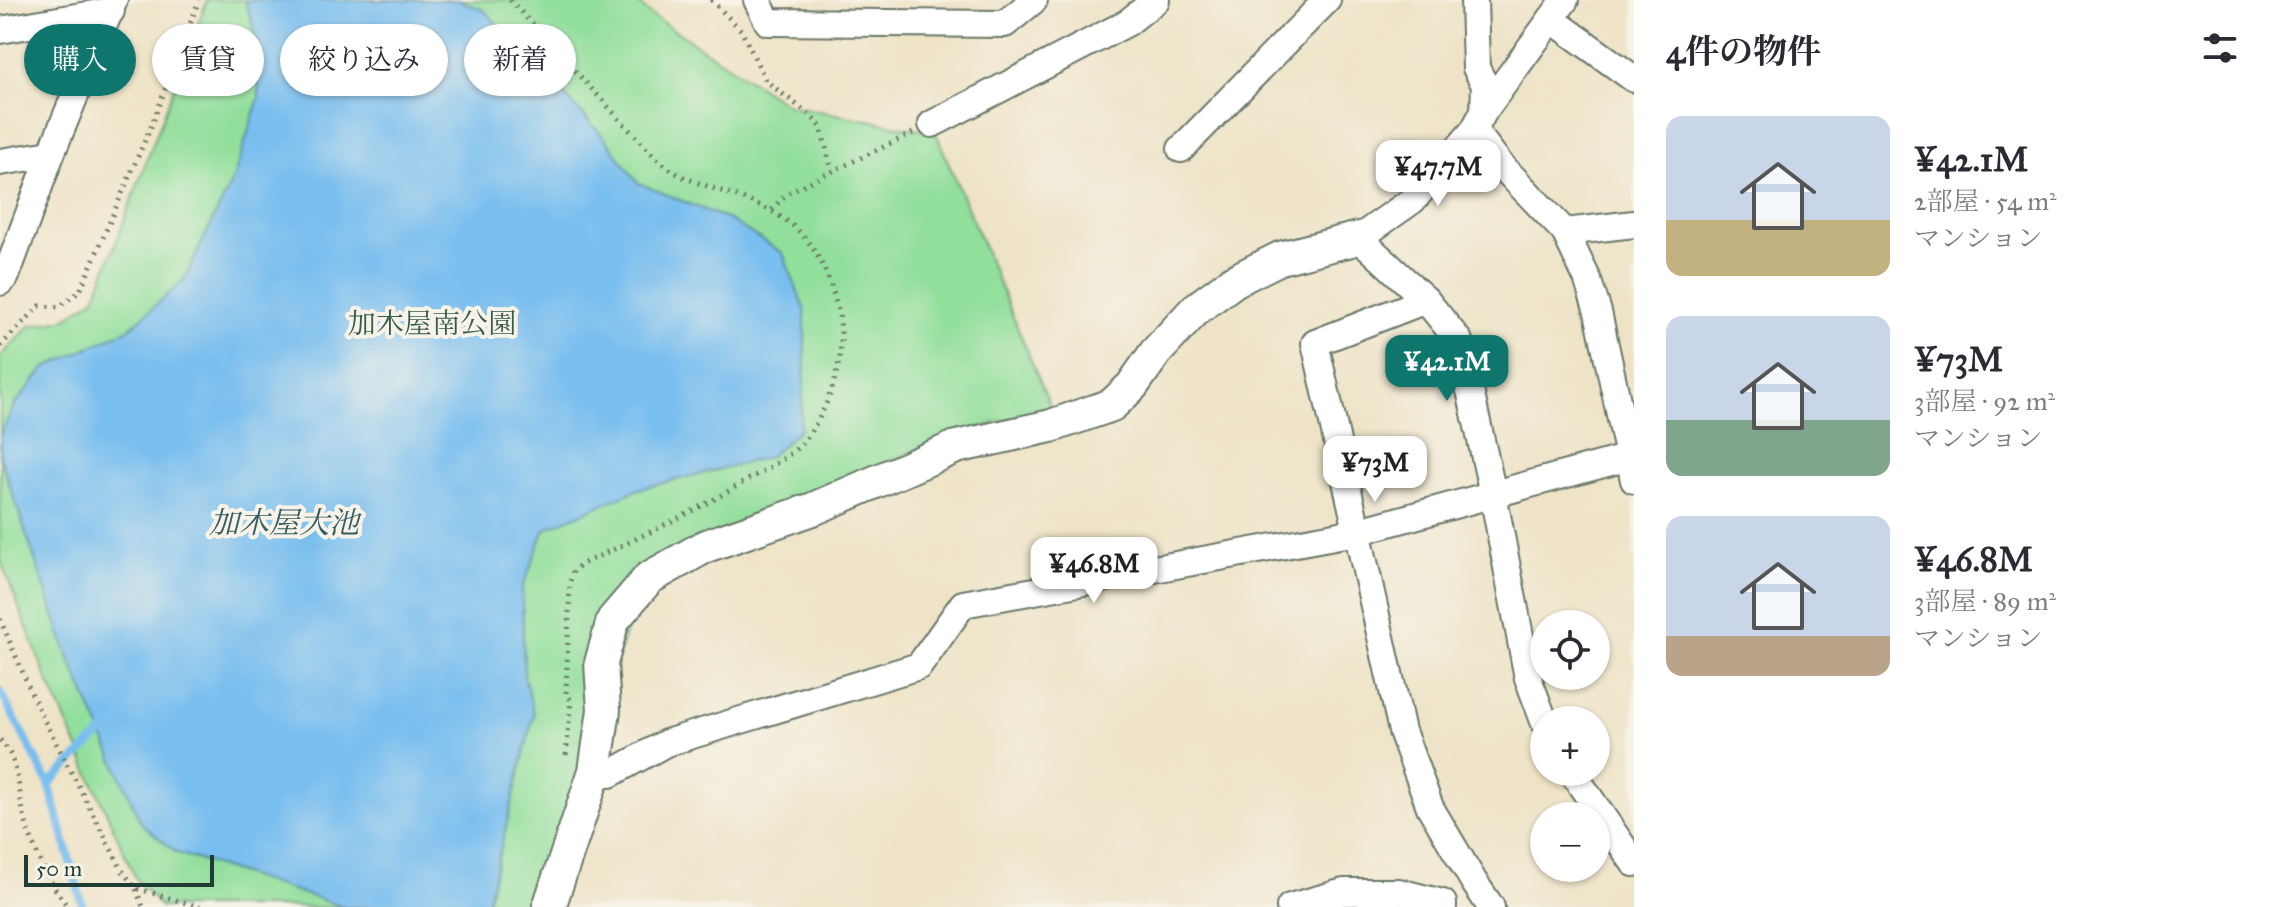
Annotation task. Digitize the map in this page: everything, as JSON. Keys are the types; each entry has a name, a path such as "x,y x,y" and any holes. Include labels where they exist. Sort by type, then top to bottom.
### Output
{"street":[{"path":"757,0 768,22 1005,24 1034,0"},
{"path":"932,124 1127,23 1156,0"},
{"path":"1181,149 1327,0"},
{"path":"581,769 610,774 666,743 919,666 963,604 1356,532 1493,494 1632,469 1598,312 1587,278 1565,232 1499,163 1479,120 1485,85 1476,68 1474,0"},
{"path":"0,30 112,6"},
{"path":"0,282 6,276 51,154 112,6"},
{"path":"549,907 581,769 604,710 601,663 613,620 649,578 706,546 813,509 956,447 1051,426 1112,405 1132,386 1156,352 1196,309 1234,281 1280,258 1359,238 1413,200 1479,120 1558,10 1634,79"},
{"path":"0,162 51,154"},
{"path":"1565,232 1634,224"},
{"path":"1359,238 1426,300 1459,341 1493,494 1528,678 1538,706"},
{"path":"1426,300 1315,343 1402,731 1430,807 1472,895 1491,907"},
{"path":"1582,786 1634,863"},
{"path":"1290,907 1344,892 1399,892 1443,903 1443,907"}],"path":[{"path":"0,346 40,306 59,307 80,291 152,124 199,0"},
{"path":"510,0 665,165 683,177 772,210 793,226 816,253 835,296 842,331 838,366 830,396 804,441 771,466 675,521 573,571 566,693 571,700 581,769"},
{"path":"711,0 741,30 766,81 821,127 832,171"},
{"path":"772,210 787,193 932,124"},
{"path":"0,619 37,706 143,907"},
{"path":"0,740 10,750 15,766 25,821 53,887 68,907"},
{"path":"135,888 200,907"}],"green space":[{"name":"加木屋大池","path":"207,0 635,0 647,12 788,105 936,133 1051,408 949,436 646,565 538,907 161,907 136,879 45,674 0,559 0,357 30,326 63,320 95,298 171,96 264,96 264,24 198,24"}],"water":[{"name":"加木屋大池","path":"245,0 459,0 484,10 497,24 464,24 464,96 565,96 605,138 638,183 729,220 783,253 805,311 805,368 800,429 769,457 639,489 545,529 522,589 524,676 534,714 486,907 344,907 177,853 141,823 68,656 0,457 0,435 15,404 45,368 129,329 184,280 234,177 259,96 264,96 264,24 252,24"}],"waterway":[{"path":"0,691 49,784 83,907"},
{"path":"49,784 109,726"}],"park label":[{"name":"加木屋南公園","path":"432,323"}]}
